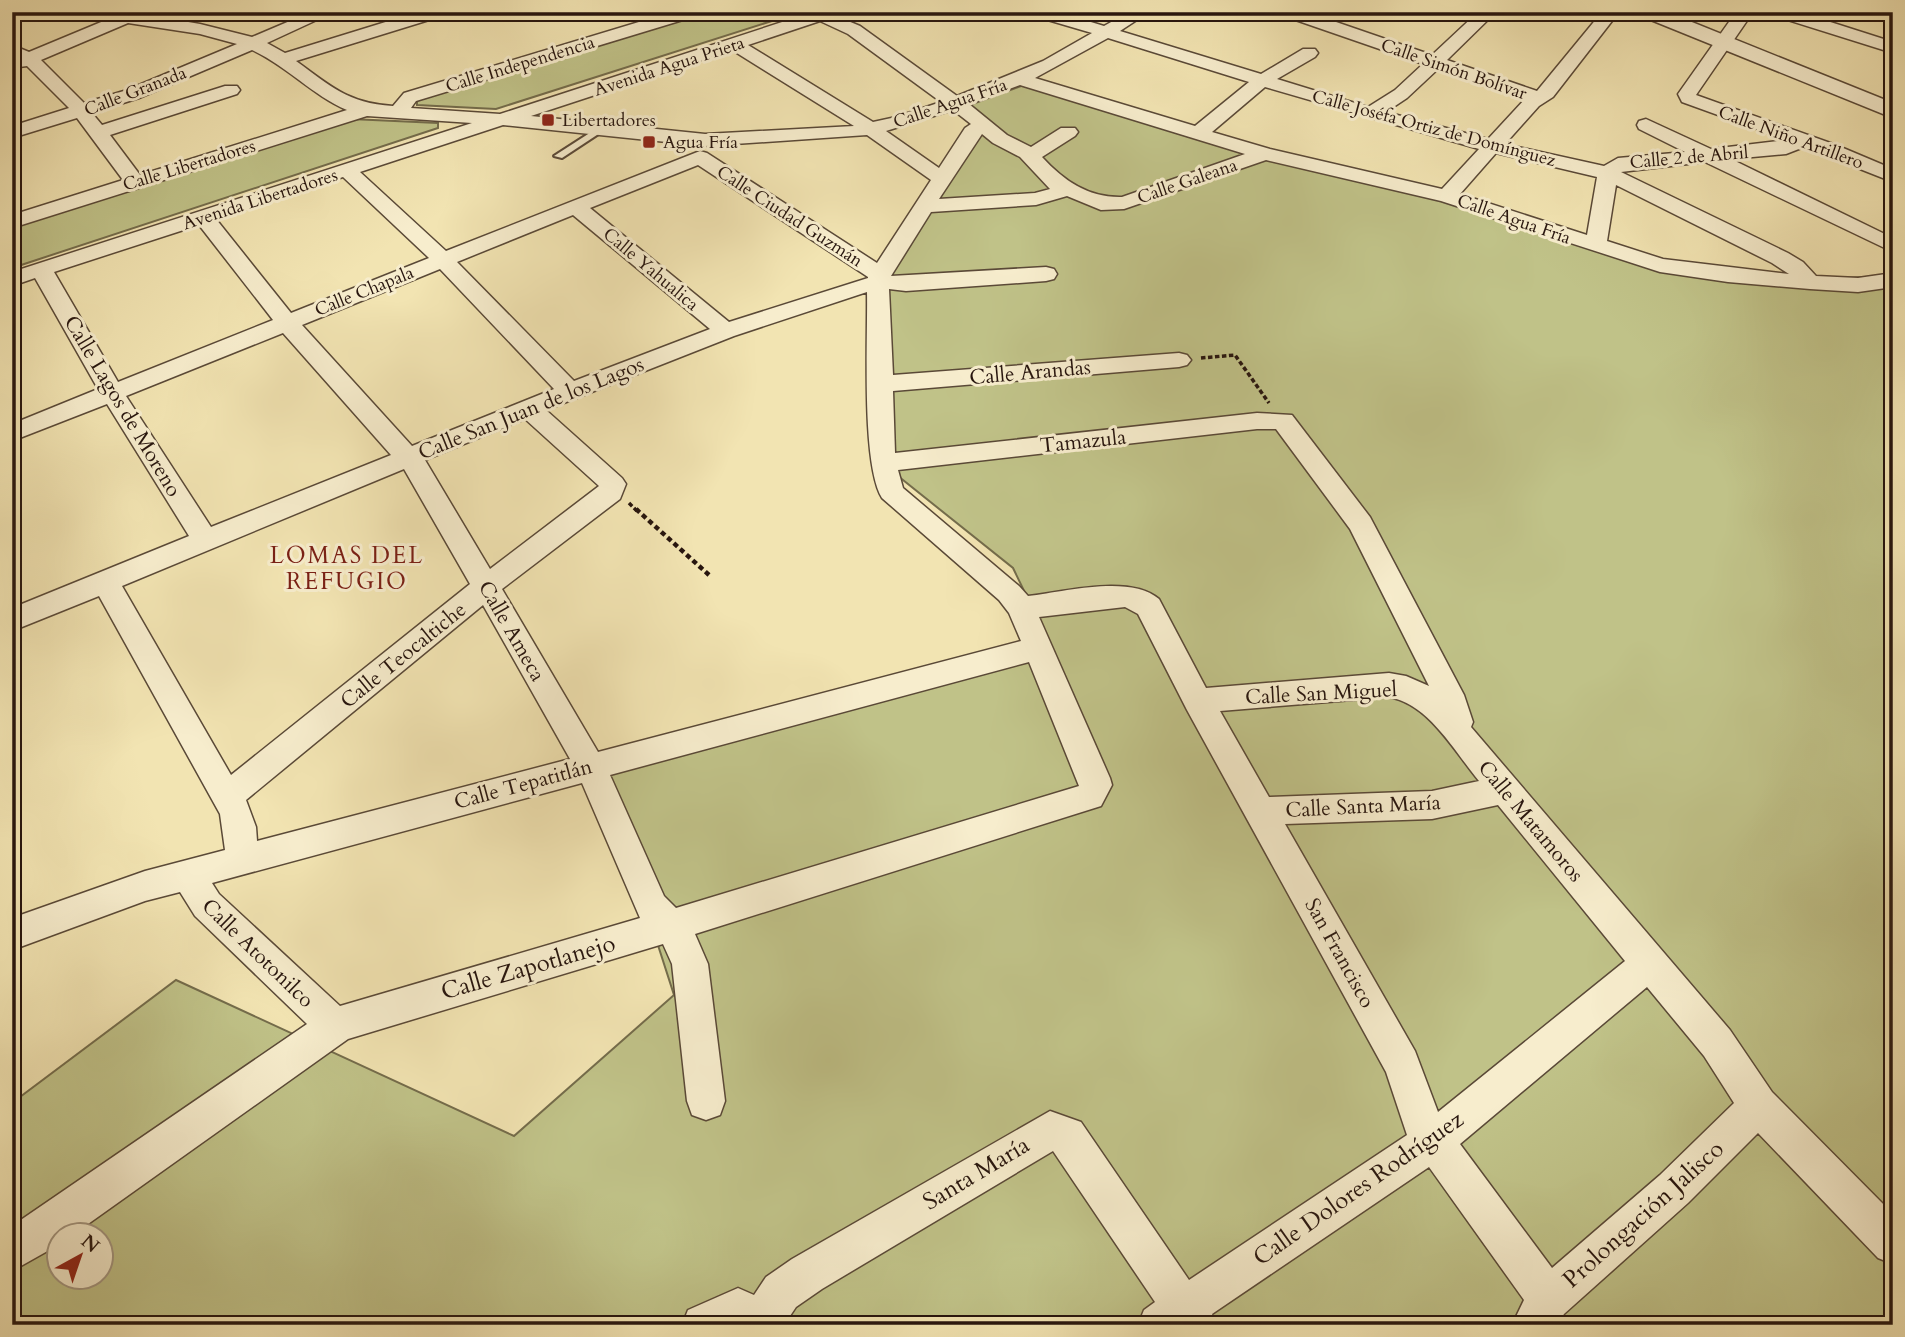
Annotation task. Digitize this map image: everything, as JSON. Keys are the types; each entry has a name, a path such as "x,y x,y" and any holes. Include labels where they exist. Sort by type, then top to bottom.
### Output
{"street":[{"name":"Calle Agua Fría","path":"88,12 132,15 255,44 283,59 343,103 366,110 602,129 703,148 869,129 955,103 1020,79 1265,154 1447,196 1668,267 1858,285 1893,280"},
{"name":"Calle Granada","path":"12,132 134,94 326,12"},
{"path":"283,59 436,12"},
{"path":"634,12 662,21"},
{"name":"Calle Independencia","path":"406,114 410,97 690,12"},
{"path":"1020,79 1141,12"},
{"name":"Calle Simón Bolívar","path":"1290,12 1539,98"},
{"path":"1340,30 1361,12"},
{"path":"1371,113 1401,94 1488,12"},
{"path":"1447,196 1539,98 1547,93 1611,12"},
{"path":"1648,12 1893,111"},
{"path":"1723,43 1745,12"},
{"path":"1781,12 1893,48"},
{"name":"Calle Joséfa Ortiz de Domínguez","path":"1044,13 1371,113 1608,173 1780,258 1795,267 1810,282"},
{"path":"826,14 854,30 1005,142 1031,156 1052,180 1067,190"},
{"name":"Avenida Agua Prieta","path":"508,120 826,14"},
{"path":"12,66 132,15"},
{"name":"Calle Niño Artillero","path":"1723,43 1687,94 1688,98 1893,176"},
{"path":"734,44 869,129 940,178"},
{"path":"12,50 30,59 50,75 135,182"},
{"name":"Calle Galeana","path":"1197,134 1262,81 1309,53"},
{"path":"97,133 231,90"},
{"name":"Calle Libertadores","path":"12,222 366,110"},
{"name":"Avenida Libertadores","path":"12,279 508,120"},
{"path":"984,125 972,132 940,178 879,279 906,284 1046,274"},
{"path":"1646,125 1893,246"},
{"path":"1031,156 1068,132"},
{"name":"Calle 2 de Abril","path":"1596,246 1608,173 1618,164 1786,148 1803,140"},
{"name":"Calle Chapala","path":"12,433 576,206 703,148"},
{"name":"Calle Ciudad Guzmán","path":"703,148 879,279 883,463 891,492 1009,593 1021,608 1094,778 1094,791"},
{"name":"Calle Galeana","path":"1067,190 1109,205 1124,203 1265,154"},
{"path":"348,171 442,260 570,391"},
{"path":"923,206 1036,199 1067,190"},
{"name":"Calle Yahualica","path":"576,206 726,331"},
{"name":"Calle Ameca","path":"204,217 287,323 430,485 590,766 652,908 682,942 690,964 706,1101"},
{"name":"Calle Lagos de Moreno","path":"41,270 113,394 206,541"},
{"name":"Calle San Juan de los Lagos","path":"12,620 570,391 726,331 879,279"},
{"name":"Calle Arandas","path":"881,384 1180,360"},
{"path":"528,408 610,481 613,489"},
{"name":"Tamazula","path":"883,463 1257,421 1283,421"},
{"name":"Calle Matamoros","path":"1283,421 1361,524 1449,695 1464,742 1717,1043 1758,1106 1893,1243"},
{"name":"Calle Teocaltiche","path":"227,797 487,586 613,489"},
{"path":"105,582 227,797 240,827 242,861"},
{"name":"San Francisco","path":"1021,608 1125,596 1140,599 1149,607 1198,701 1402,1064 1410,1081 1417,1112 1433,1141 1541,1312"},
{"name":"Calle Tepatitlán","path":"12,933 99,901 191,873 1038,648"},
{"name":"Calle San Miguel","path":"1198,701 1389,685 1406,688 1432,702 1464,742"},
{"name":"Calle Santa María","path":"1261,811 1432,805 1506,789"},
{"name":"Calle Zapotlanejo","path":"12,1250 60,1220 335,1026 363,1015 669,926 1084,800 1094,791"},
{"name":"Calle Atotonilco","path":"191,873 195,888 207,905 335,1026"},
{"name":"Calle Dolores Rodríguez","path":"1179,1319 1433,1141 1649,963"},
{"name":"Prolongación Jalisco","path":"1541,1312 1674,1189 1758,1106"},
{"name":"Santa María","path":"738,1321 807,1274 1050,1131 1067,1136 1073,1143 1179,1319"}],"lane":[{"path":"559,156 602,129"}],"path":[{"path":"1180,360 1235,355 1283,421"},
{"path":"613,489 709,575"}],"green space":[{"path":"701,12 800,12 496,109 417,105 417,99"},
{"path":"1029,83 1277,155 1425,191 1686,271 1806,279 1893,276 1893,1325 12,1325 12,1103 176,980 514,1136 674,995 601,768 1048,640 1013,568 893,472 882,275 972,127 959,109"},
{"path":"351,119 438,123 438,128 12,268 12,226"}],"place":[{"name":"Libertadores","path":"548,120"},
{"name":"Agua Fría","path":"649,142"}],"district":[{"name":"LOMAS DEL REFUGIO","path":"347,568"}]}
